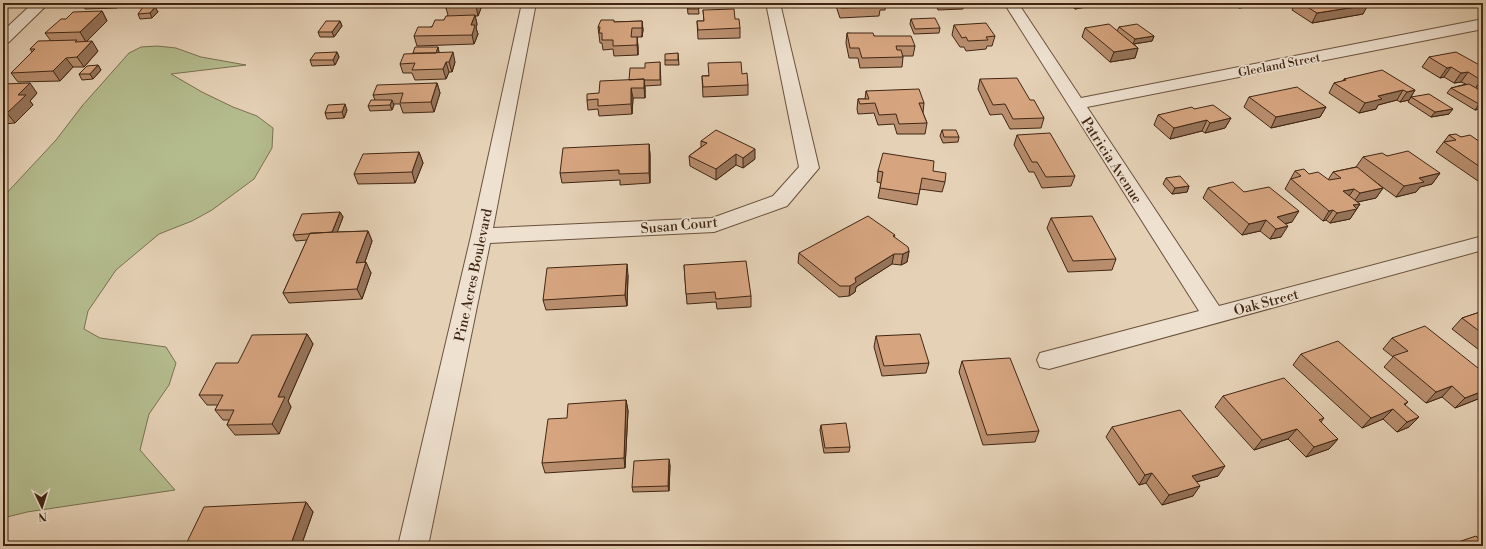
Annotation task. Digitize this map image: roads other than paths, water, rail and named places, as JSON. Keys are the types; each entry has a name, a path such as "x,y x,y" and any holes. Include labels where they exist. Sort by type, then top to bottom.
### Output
{"street":[{"path":"3,39 42,3"},
{"name":"Pine Acres Boulevard","path":"414,546 482,236 529,3"},
{"name":"Susan Court","path":"482,236 714,225 780,201 809,168 773,3"},
{"name":"Patricia Avenue","path":"1011,3 1214,316"},
{"name":"Gleeland Street","path":"1076,104 1483,24"},
{"name":"Oak Street","path":"1049,360 1483,243"}]}
